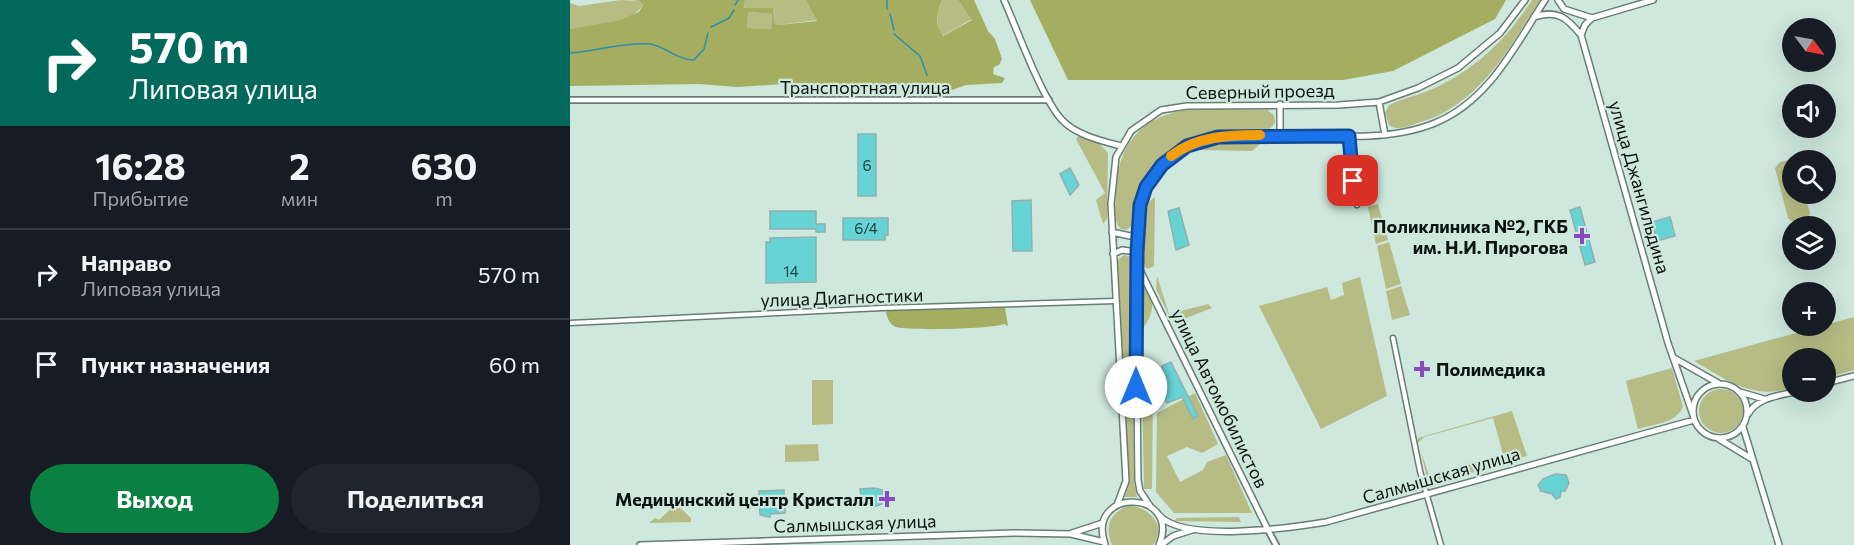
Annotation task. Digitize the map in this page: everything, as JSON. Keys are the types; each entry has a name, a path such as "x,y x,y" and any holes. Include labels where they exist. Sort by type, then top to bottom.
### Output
{"main road":[{"path":"1004,0 1050,100 1067,125 1091,137 1121,146"},
{"name":"Северный проезд","path":"1117,505 1126,481 1112,232 1113,168 1121,146 1131,131 1161,110 1187,106 1339,105 1379,102 1418,88 1465,63 1500,33 1525,0"},
{"path":"1192,530 1164,522 1140,491 1138,480 1137,233 1146,187 1173,154 1193,143 1218,137 1385,135 1436,123 1466,104 1504,65 1545,0"},
{"path":"1558,0 1564,9 1592,18"},
{"path":"1534,17 1551,13 1563,16 1581,35 1585,25 1592,18 1653,0"},
{"name":"улица Джангильдина","path":"1581,35 1673,357 1694,418"},
{"path":"1379,102 1385,135"},
{"path":"1280,104 1280,135"},
{"path":"1112,232 1130,236 1137,233"},
{"path":"1113,254 1122,250 1137,252"},
{"name":"улица Автомобилистов","path":"1137,264 1269,530"},
{"path":"1673,357 1686,367 1720,384 1764,399"},
{"path":"1836,380 1854,376"},
{"path":"1720,384 1708,386 1699,393 1694,404 1694,418 1707,436 1718,439 1752,459"},
{"path":"1740,392 1747,407 1747,416"},
{"path":"1718,439 1727,438 1743,427 1751,408 1764,399 1782,395"},
{"name":"Салмышская улица","path":"1192,530 1269,530 1326,522 1426,496 1694,418"},
{"path":"1743,427 1779,545"},
{"path":"1071,534 1105,543 1103,523 1108,512 1117,505 1134,500 1150,506"},
{"path":"1159,515 1163,526 1160,545"},
{"path":"1071,534 1103,523"},
{"path":"1160,545 1173,536 1192,530"},
{"name":"Салмышская улица","path":"640,545 1071,534"}],"street":[{"name":"Транспортная улица","path":"570,100 1050,100"},
{"path":"1349,136 1358,205"},
{"name":"улица Диагностики","path":"570,323 882,308 1115,301"},
{"path":"1393,338 1426,496 1441,545"},
{"name":"улица Автомобилистов","path":"1269,530 1276,545"}],"green space":[{"path":"621,0 640,1 643,5 637,12 620,21 570,29 570,3 579,6"},
{"path":"632,0 745,0 744,8 773,8 775,23 778,25 817,21 806,0 942,0 937,18 938,27 943,36 972,20 958,0 974,0 988,31 995,39 1002,59 999,65 994,67 993,74 1005,78 1002,83 966,85 952,90 931,83 841,88 825,84 799,83 737,87 699,84 570,86 570,29 617,21 639,12 643,5 640,1","holes":["748,12 772,14 771,29 747,28"]},
{"path":"745,0 806,0 817,20 778,25 775,23 774,12 744,8"},
{"path":"942,0 958,0 972,19 942,36 938,27 938,18"},
{"path":"1030,0 1506,0 1495,19 1393,71 1343,80 1068,80"},
{"path":"1532,0 1540,0 1503,58 1474,91 1437,116 1402,128 1389,125 1385,113 1389,105 1435,88 1468,69 1503,38"},
{"path":"748,12 772,14 771,29 747,28"},
{"path":"1193,109 1267,110 1274,115 1275,123 1268,131 1215,134 1194,138 1176,145 1161,157 1149,173 1132,226 1126,230 1121,229 1118,226 1115,206 1117,179 1126,148 1145,126 1174,112"},
{"path":"1079,135 1097,141 1108,153 1107,219 1103,224 1096,200 1105,193 1076,139"},
{"path":"1273,140 1276,144 1260,144 1252,151 1198,150 1224,141"},
{"path":"1782,162 1782,195 1775,168"},
{"path":"1155,197 1154,266 1148,269 1145,267 1142,252 1142,220 1145,205"},
{"path":"1378,204 1388,240 1376,244 1368,207"},
{"path":"1784,204 1807,204 1810,213 1808,216 1787,216"},
{"path":"1389,242 1401,284 1386,289 1377,246"},
{"path":"1124,255 1129,256 1132,261 1134,482 1137,497 1125,497 1129,482 1118,260"},
{"path":"1157,276 1169,314 1208,304 1212,308 1181,320 1171,320 1156,289"},
{"path":"1360,277 1387,396 1321,429 1259,306 1327,287 1331,300 1344,295 1342,283"},
{"path":"1141,282 1149,293 1152,305 1152,311 1143,328"},
{"path":"1401,286 1410,315 1392,320 1386,291"},
{"path":"1005,308 1008,326 1004,324 950,329 896,327 889,321 886,312 889,310"},
{"path":"1854,317 1854,370 1836,375 1836,348 1782,348 1782,390 1764,392 1752,390 1729,381 1694,361 1785,336 1836,336 1836,322"},
{"path":"1672,368 1683,407 1670,420 1638,429 1626,381"},
{"path":"812,380 833,380 833,424 812,425"},
{"path":"1153,388 1152,489 1144,489 1142,389"},
{"path":"1721,389 1736,396 1743,411 1736,426 1721,433 1706,426 1699,411 1706,396"},
{"path":"1195,393 1218,444 1202,453 1187,447 1167,456 1180,482 1203,470 1207,462 1226,455 1252,513 1174,513 1156,492 1157,413"},
{"path":"1512,411 1527,456 1441,482 1428,482 1421,452 1429,475 1503,454 1493,418 1424,437 1417,444 1418,438"},
{"path":"818,444 819,461 785,462 785,445"},
{"path":"676,504 691,518 691,522 649,523 655,518 659,520"},
{"path":"1129,505 1149,514 1157,524 1157,538 1153,545 1112,545 1109,532 1110,521 1117,512"},
{"path":"1239,517 1241,522 1174,521 1177,518"}],"building":[{"path":"858,134 876,134 876,196 858,196"},
{"path":"1070,168 1079,185 1070,195 1060,174"},
{"path":"1031,200 1032,251 1013,251 1012,201"},
{"name":"Поликлиника №2, ГКБ им. Н.И. Пирогова","path":"1580,207 1595,262 1585,265 1570,210"},
{"path":"1179,208 1189,245 1176,250 1168,211"},
{"path":"770,211 816,211 816,224 825,224 825,232 816,232 816,229 770,229"},
{"path":"1670,217 1675,236 1657,241 1652,222"},
{"path":"843,218 888,218 888,235 885,235 885,240 843,240"},
{"path":"816,237 816,282 766,283 766,242 770,242 770,238"},
{"path":"1171,362 1198,416 1193,419 1182,397 1167,403 1162,391 1162,366"},
{"path":"1555,474 1566,475 1569,483 1565,491 1561,491 1560,497 1556,499 1552,494 1541,491 1538,485 1543,479"},
{"path":"860,489 883,490 882,504 874,507 862,506"},
{"path":"784,490 785,513 770,514 770,517 760,515 759,491"}],"waterway":[{"path":"735,5 738,0"},
{"path":"887,0 887,9"},
{"path":"711,27 729,18 734,10"},
{"path":"890,14 894,30"},
{"path":"570,53 630,44 650,44 682,58 694,60 704,49 708,33"},
{"path":"894,34 920,56 927,75"}],"slow traffic":[{"path":"1171,156 1193,143 1208,139 1230,135 1260,135"}],"place":[{"name":"Поликлиника №2, ГКБ им. Н.И. Пирогова","path":"1582,236"},
{"name":"Полимедика","path":"1422,369"},
{"name":"Медицинский центр Кристалл","path":"887,499"}],"route":[{"path":"1136,387 1137,233 1140,205 1146,187 1156,171 1173,154 1193,143 1218,137 1242,135 1349,136 1353,181"}]}
